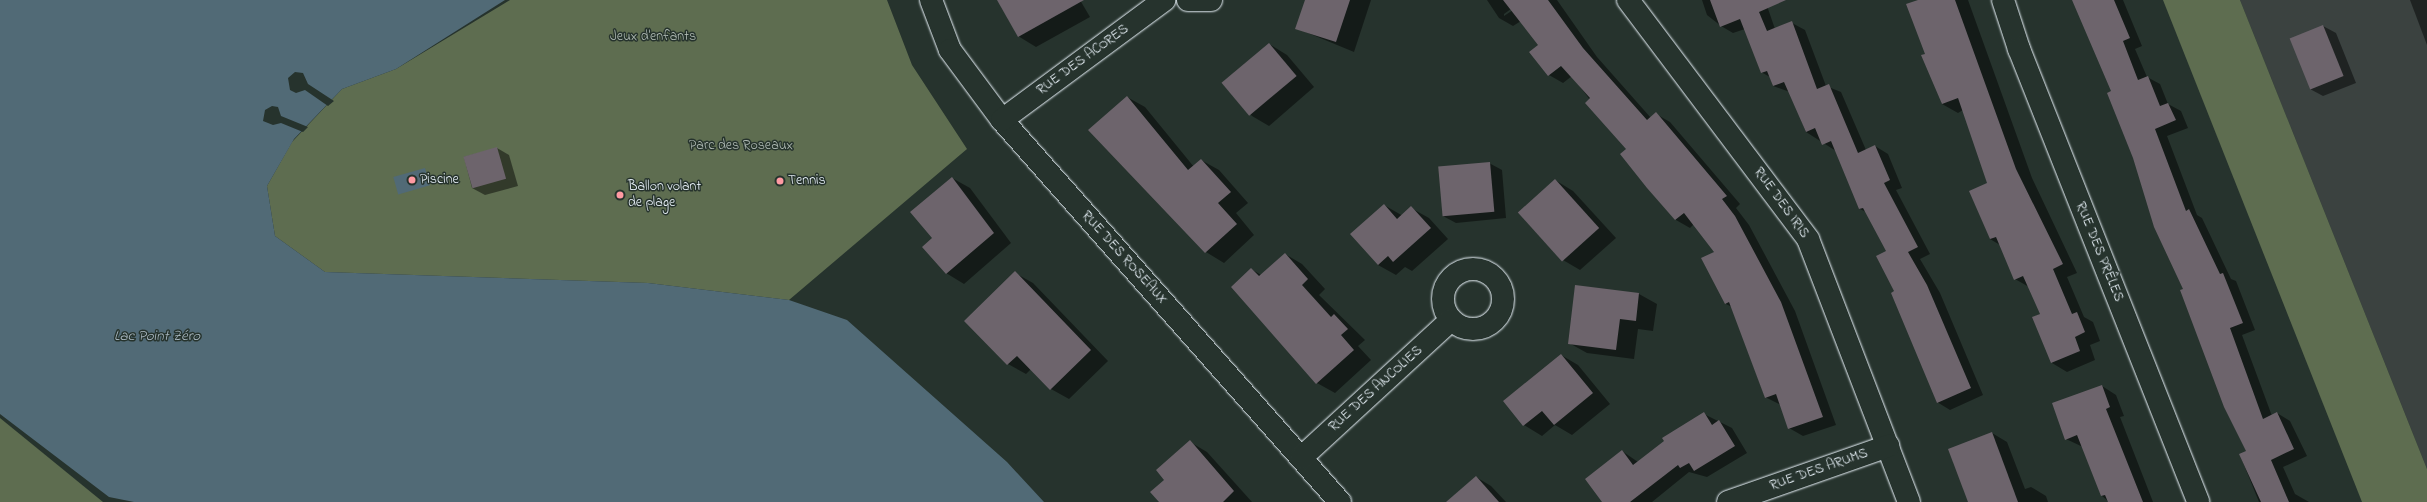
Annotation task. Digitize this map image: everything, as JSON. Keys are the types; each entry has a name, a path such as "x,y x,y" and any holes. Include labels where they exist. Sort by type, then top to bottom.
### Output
{"street":[{"name":"RUE DES ROSEAUX","path":"931,0 950,50 1002,120 1340,502"},
{"name":"RUE DES ACORES","path":"1002,120 1164,0"},
{"path":"1188,0 1211,0"},
{"name":"RUE DES IRIS","path":"1628,0 1808,238 1909,502"},
{"name":"RUE DES PRÊLES","path":"2003,0 2019,48 2198,502"},
{"name":"RUE DES ANCOLIES","path":"1301,458 1452,320"},
{"name":"RUE DES ARUMS","path":"1728,502 1888,446"}],"shaded area":[{"path":"2240,0 2427,0 2427,469"}],"green space":[{"name":"Parc des Roseaux","path":"510,0 887,0 912,65 967,149 789,300 648,283 325,272 275,236 267,186 292,142 342,89 396,69"},
{"path":"2163,0 2240,0 2427,469 2427,502 2362,502"},
{"path":"0,418 103,502 0,502"}],"water":[{"name":"Lac Point Zéro","path":"0,0 505,0 396,69 342,89 294,139 267,186 275,236 325,272 648,283 789,300 847,320 1007,462 1044,502 134,502 109,497 0,414"},
{"name":"Piscine","path":"425,168 430,185 398,194 393,177"}],"pier":[{"path":"295,72 303,73 308,84 334,101 328,106 305,90 296,93 290,90 288,78"},
{"path":"272,106 278,107 281,116 308,127 303,132 281,123 273,125 263,121 265,110"}],"building":[{"path":"997,0 1084,0 1018,37"},
{"path":"1305,0 1350,0 1336,42 1295,29"},
{"path":"1503,0 1548,0 1583,48 1647,120 1656,112 1727,196 1722,199 1735,216 1781,302 1823,417 1788,429 1776,394 1765,398 1729,302 1725,304 1701,258 1714,252 1684,213 1675,220 1647,188 1620,154 1626,149 1585,103 1590,98 1561,66 1548,76 1529,52 1538,45"},
{"path":"1710,0 1786,0 1759,12 1767,31 1792,21 1817,89 1829,84 1858,153 1875,145 1890,180 1884,183 1918,247 1908,252 1927,285 1971,388 1937,403 1891,293 1894,291 1876,256 1886,251 1863,208 1859,209 1831,141 1822,145 1815,128 1806,132 1784,82 1773,86 1767,71 1761,73 1740,19 1720,27"},
{"path":"1918,0 1955,0 2016,169 2063,264 2053,269 2072,314 2077,312 2085,332 2075,337 2080,351 2051,363 2032,317 2040,314 2023,276 2014,280 1996,237 1990,239 1969,191 1987,183 1958,98 1942,104 1921,55 1925,54 1906,4"},
{"path":"2072,0 2114,0 2130,38 2123,41 2138,80 2148,76 2160,106 2168,103 2176,120 2155,129 2186,211 2189,209 2220,274 2223,273 2243,323 2230,328 2263,419 2277,412 2294,449 2271,460 2289,502 2261,502 2239,454 2246,451 2224,407 2180,290 2183,289 2154,227 2133,158 2107,93 2111,91"},
{"path":"2323,25 2344,76 2310,89 2290,38"},
{"path":"1269,43 1297,76 1249,116 1222,83"},
{"path":"1127,96 1188,170 1201,159 1231,192 1218,203 1237,224 1205,253 1088,130"},
{"path":"497,147 506,179 472,188 463,157"},
{"path":"1490,162 1494,212 1443,216 1438,167"},
{"path":"952,177 994,233 946,274 922,247 932,238 910,212"},
{"path":"1555,179 1599,228 1562,262 1518,212"},
{"path":"1384,204 1397,219 1411,206 1431,228 1393,262 1388,256 1378,265 1350,234"},
{"path":"1285,253 1308,279 1302,285 1331,317 1334,314 1348,329 1341,335 1354,350 1316,384 1231,287 1251,268 1259,276"},
{"path":"1015,271 1091,350 1050,390 1017,356 1007,365 964,321"},
{"path":"1575,285 1639,293 1636,321 1620,319 1616,350 1568,344"},
{"path":"1561,354 1593,393 1554,425 1542,411 1523,426 1503,401"},
{"path":"2102,385 2110,407 2106,409 2143,502 2108,502 2105,495 2101,496 2077,435 2065,440 2052,403"},
{"path":"1704,412 1712,425 1719,420 1735,446 1694,471 1689,463 1680,468 1678,465 1630,502 1602,502 1585,479 1622,450 1633,465 1664,441 1662,438"},
{"path":"1992,432 2018,502 1968,502 1948,449"},
{"path":"1190,440 1234,491 1223,502 1159,502 1150,492 1164,480 1156,470"},
{"path":"1476,476 1499,502 1446,502"}],"place":[{"name":"Piscine","path":"412,180"},
{"name":"Tennis","path":"780,181"},
{"name":"Ballon volant de plage","path":"620,195"}],"park label":[{"name":"Jeux d'enfants","path":"653,37"}]}
